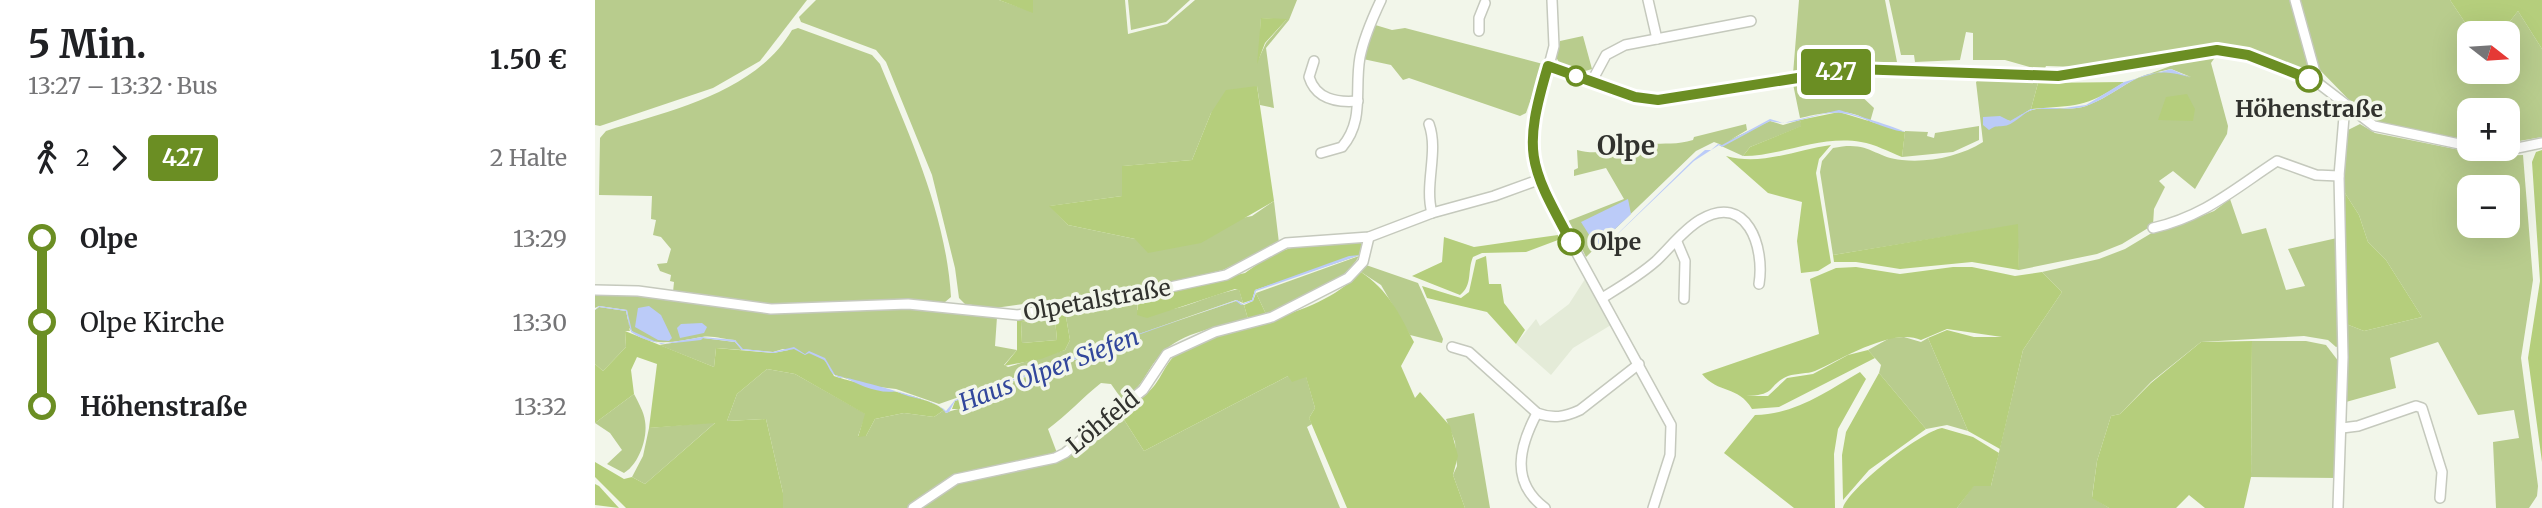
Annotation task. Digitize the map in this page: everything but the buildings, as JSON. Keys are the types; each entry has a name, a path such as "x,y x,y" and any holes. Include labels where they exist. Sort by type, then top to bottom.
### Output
{"street":[{"path":"1321,153 1334,152 1351,136 1357,124 1360,60 1364,38 1381,0"},
{"path":"1552,0 1555,28 1532,131 1533,161 1538,180 1671,425 1670,455 1653,508"},
{"path":"1648,0 1657,39"},
{"path":"2295,0 2318,83"},
{"path":"1479,30 1479,18 1485,1"},
{"path":"1592,81 1606,55 1625,45 1751,20"},
{"path":"1548,66 1635,97 1658,100 1855,69 2058,76 2217,50 2264,61 2318,83 2374,126 2457,143"},
{"path":"1314,61 1309,76 1317,91 1336,101 1358,102"},
{"path":"2338,508 2342,428 2339,176 2345,105"},
{"path":"1429,124 1433,135 1427,195 1432,213"},
{"path":"2520,148 2542,143"},
{"path":"2153,228 2174,223 2220,202 2277,161 2316,175 2339,176"},
{"name":"Olpetalstraße","path":"595,290 638,291 771,309 908,304 1018,316 1226,275 1286,243 1369,237 1432,213 1494,196 1538,180"},
{"path":"1602,298 1637,276 1702,219 1718,214 1736,216 1750,225 1758,239 1759,284"},
{"name":"Löhfeld","path":"913,508 955,479 1055,458 1065,453 1143,390 1167,354 1215,332 1272,317 1348,278 1363,262 1369,237"},
{"path":"1677,242 1685,261 1684,299"},
{"path":"1452,347 1469,352 1537,413 1557,417 1580,410 1639,364"},
{"path":"2342,428 2358,426 2416,406 2422,408 2442,472 2440,498"},
{"path":"1537,413 1521,456 1519,470 1531,494 1545,508"}],"shaded area":[{"path":"1585,279 1611,325 1573,348 1551,375 1516,344 1536,319 1540,326 1569,304"}],"green space":[{"path":"595,0 807,0 760,61 713,88 600,126 595,125"},
{"path":"816,0 999,0 1033,12 1033,0 1125,0 1128,34 1167,24 1195,0 1297,0 1289,20 1266,48 1274,108 1260,105 1257,86 1211,113 1192,160 1123,166 1122,196 1050,206 1068,225 1135,239 1252,216 1274,201 1279,243 1223,270 1161,285 995,308 965,304 959,298 955,268 932,175 886,62 876,50 801,22 799,17","holes":["1261,18 1286,20 1266,43 1259,58"]},
{"path":"999,0 1033,0 1033,13"},
{"path":"1128,0 1190,0 1166,22 1131,30"},
{"path":"1799,0 1885,0 1897,62 1849,62 1793,74"},
{"path":"1889,0 2292,0 2311,70 2305,72 2258,54 2214,45 2078,67 2046,66 2044,71 2005,60 1973,60 1973,33 1966,32 1960,60 1915,62 1914,55 1901,55"},
{"path":"2297,0 2450,0 2464,21 2457,21 2457,84 2520,84 2520,21 2510,21 2518,11 2542,49 2542,137 2520,141 2520,98 2457,98 2457,138 2390,126 2372,119 2356,107 2317,67"},
{"path":"2450,0 2542,0 2542,49 2518,11 2510,21 2464,21"},
{"path":"1261,18 1287,19 1265,43 1257,64"},
{"path":"1372,24 1392,30 1405,28 1543,64 1526,113 1520,116 1409,78 1403,80 1391,65 1363,59"},
{"path":"798,28 872,55 880,64 915,149 935,207 948,267 951,297 945,302 770,304 673,292 674,282 670,281 671,275 660,271 657,264 667,263 671,249 661,237 653,235 656,220 651,219 652,196 599,195 600,138 606,131 684,106 734,84 776,52 792,30"},
{"path":"1583,36 1592,69 1582,72 1561,66 1556,57 1560,41"},
{"path":"2216,56 2211,63 2228,126 2227,134 2195,189 2173,171 2159,181 2165,187 2154,209 2153,225 2122,244 2097,254 2019,270 2017,225 1833,255 1820,172 1822,161 1833,148 1863,147 1892,158 1912,161 1944,157 1974,147 1983,142 1976,82 1980,78 2038,83 2031,109 2023,114 2039,109 2086,106 2135,80 2159,72 2191,77 2171,69 2149,74 2192,58","holes":["1986,117 2011,121 1994,126"]},
{"path":"1860,73 1857,92 1874,108 1870,122 1845,112 1800,118 1793,84"},
{"path":"2124,82 2099,97 2079,104 2031,109 2038,83"},
{"path":"1257,86 1274,201 1201,243 1148,253 1135,239 1068,225 1049,206 1122,196 1122,166 1192,160 1211,113 1226,90"},
{"path":"2187,94 2195,109 2193,121 2158,120 2166,97"},
{"path":"1839,112 1905,132 1902,157 1871,144 1846,141 1816,143 1772,153 1743,156 1750,147 1801,126 1800,120"},
{"path":"1800,120 1802,126 1750,147 1743,156 1719,145 1770,121 1783,125"},
{"path":"1746,124 1747,130 1722,145 1714,142 1696,151 1586,257 1568,221 1624,199 1606,168 1574,176 1574,170 1578,168 1577,150 1604,152 1649,144 1682,143 1693,140 1694,137"},
{"path":"2360,124 2375,133 2457,149 2457,161 2520,161 2520,155 2523,155 2533,280 2521,358 2538,486 2537,496 2529,508 2496,508 2493,442 2519,438 2514,410 2478,415 2438,342 2390,358 2396,388 2346,402 2346,324 2364,331 2422,317 2386,260 2368,242 2359,215 2343,190 2348,130"},
{"path":"1979,126 1979,140 1953,152 1902,157 1905,131 1928,132 1927,136 1934,138 1935,133"},
{"path":"1831,145 1819,159 1816,173 1831,263 1818,271 1801,273 1797,241 1802,202 1768,193 1726,156 1739,159 1766,158"},
{"path":"2542,150 2542,462 2528,358 2540,281 2532,162 2536,152"},
{"path":"2343,190 2359,215 2368,242 2386,260 2422,317 2364,331 2346,324"},
{"path":"2230,199 2242,234 2266,228 2286,290 2305,286 2288,249 2337,238 2339,346 2336,347 2328,340 2304,336 2201,342 2151,382 2120,414 2111,416 2097,461 2092,497 2109,508 1957,508 1974,485 1991,486 2023,350 2062,292 2042,272 2099,259 2125,249 2155,231 2174,227 2214,211"},
{"path":"2018,224 2019,270 1972,262 1900,269 1856,262 1834,262 1833,255"},
{"path":"1558,235 1558,240 1526,252 1482,253 1473,257 1467,287 1460,295 1412,276 1442,262 1444,237 1474,247"},
{"path":"1360,242 1364,246 1360,255 1255,290 1252,300 1243,303 1239,290 1235,289 1147,318 1137,315 1138,298 1245,273 1272,254 1291,248"},
{"path":"1359,256 1343,275 1332,283 1266,314 1256,293"},
{"path":"1486,256 1489,284 1501,284 1504,303 1525,330 1516,344 1487,312 1427,298 1422,286 1461,298 1469,292 1476,260"},
{"path":"1366,265 1418,283 1443,339 1442,343 1410,335 1381,285 1361,272"},
{"path":"1856,267 1900,274 1953,267 1972,267 2015,276 2042,272 2062,292 2023,350 2000,449 1968,431 1928,338 1947,330 1974,337 2002,337 1947,329 1921,340 1910,337 1882,341 1853,352 1815,371 1788,376 1768,392 1746,396 1768,396 1787,378 1813,374 1848,355 1868,350 1875,358 1779,407 1752,409 1741,396 1715,385 1702,374 1819,334 1810,279 1836,268"},
{"path":"1361,272 1386,294 1414,342 1401,366 1415,398 1420,392 1450,426 1458,456 1453,475 1465,508 1347,508 1309,418 1315,408 1306,377 1292,382 1288,376 1144,451 1121,415 1150,390 1178,353 1206,339 1321,301"},
{"path":"1239,289 1243,303 1236,300 939,404 896,389 870,386 835,375 805,354 783,349 773,352 742,349 735,340 715,337 654,342 637,335 629,328 630,331 625,331 626,347 603,371 595,364 595,310 599,307 626,311 629,325 627,310 599,306 595,308 595,294 638,295 770,312 903,308 997,317 995,346 1017,350 1004,365 1008,367 1065,350 1070,340 1065,311 1138,298 1137,310 1164,311"},
{"path":"1256,293 1266,314 1248,319 1244,305 1253,301"},
{"path":"1236,301 1244,305 1248,319 1190,335 1169,346 1136,389 1123,401 1111,384 1101,383 1048,429 1057,453 953,476 908,508 783,508 783,493 766,419 727,421 737,394 767,369 795,374 866,414 858,436 866,436 875,419 904,413 934,417 944,410 946,413 977,405 982,403 985,391 1083,357 1103,346"},
{"path":"1065,311 1070,340 1065,350 1041,359 1004,366 1017,350 1017,318","holes":["1055,319 1057,340 1022,343 1021,322"]},
{"path":"1055,319 1057,340 1022,343 1021,322"},
{"path":"625,331 714,367 716,348 773,353 794,349 824,359 834,376 909,395 944,410 934,417 904,413 875,419 866,436 858,437 865,414 795,374 767,369 737,394 727,421 766,419 783,493 783,508 626,508 595,477 595,462 624,479 632,477 645,484 715,423 649,428 657,364 637,357 631,370 634,394 595,423 595,364 603,371 626,347"},
{"path":"1904,337 1921,342 1928,338 1968,431 1947,425 1926,429 1879,373 1881,365 1868,350 1890,338"},
{"path":"703,338 735,342 742,350 716,348 714,367 659,345"},
{"path":"2252,341 2306,341 2326,345 2339,362 2337,478 2251,477"},
{"path":"2252,341 2251,477 2244,508 2205,508 2189,495 2176,508 2109,508 2092,498 2097,461 2111,416 2120,414 2151,383 2201,342"},
{"path":"1860,372 1866,379 1838,429 1834,454 1835,508 1794,508 1724,453 1755,415 1784,411 1797,406"},
{"path":"1879,373 1926,429 1869,470 1843,500 1842,455 1846,432"},
{"path":"1288,376 1306,376 1315,408 1309,418 1312,424 1307,427 1340,508 918,508 956,482 1068,455 1121,415 1144,451"},
{"path":"985,391 982,403 971,409 952,409 955,401"},
{"path":"634,394 641,407 646,428 638,457 624,473 607,464 622,450 610,433 595,423"},
{"path":"1474,413 1490,508 1465,508 1453,475 1457,466 1455,442 1446,419"},
{"path":"716,422 645,484 632,477 643,456 649,428"},
{"path":"1942,428 1973,437 1999,453 1991,486 1974,486 1957,508 1843,508 1858,488 1887,462 1918,439"},
{"path":"595,484 599,486 619,508 595,505"}],"water":[{"path":"2171,69 2191,78 2174,73 2156,73"},
{"path":"2139,78 2086,106 2061,108 2086,105 2124,82"},
{"path":"2031,109 2037,109 2007,125 1989,130 1983,125 1983,117 2000,116 2010,121"},
{"path":"1839,110 1905,132 1841,113 1786,122"},
{"path":"1770,119 1781,122 1770,121 1722,147 1719,145 1694,161 1601,250 1705,150 1711,150 1718,144 1722,145"},
{"path":"1628,199 1631,214 1599,244 1593,241 1581,222"},
{"path":"1360,255 1256,291 1253,301 1241,305 1236,301 1192,316 1237,300 1242,304 1252,300 1255,290 1349,256"},
{"path":"599,306 627,310 632,331 658,342 631,332 626,311 599,307 595,310"},
{"path":"649,306 661,315 672,338 669,341 658,340 635,327 638,308"},
{"path":"1192,316 1096,350 1103,346"},
{"path":"702,323 707,327 704,333 680,338 677,328 681,324"},
{"path":"702,337 735,340 743,349 773,352 794,347 805,354 809,351 825,358 835,374 824,360 809,353 805,355 794,349 774,353 742,350 735,342 703,338 666,343"},
{"path":"1096,350 1083,357 955,401 946,413 943,409 946,411 955,400"},
{"path":"845,377 896,391 876,390"}],"bus line":[{"name":"427","path":"1571,242 1544,193 1533,161 1534,121 1548,66 1635,97 1658,100 1855,69 1950,70 2058,76 2217,50 2248,55 2309,79"}],"place":[{"name":"Höhenstraße","path":"2309,79"},
{"name":"Olpe","path":"1571,242"}],"district":[{"name":"Olpe","path":"1626,146"}],"water label":[{"name":"Haus Olper Siefen","path":"1049,370"}]}
